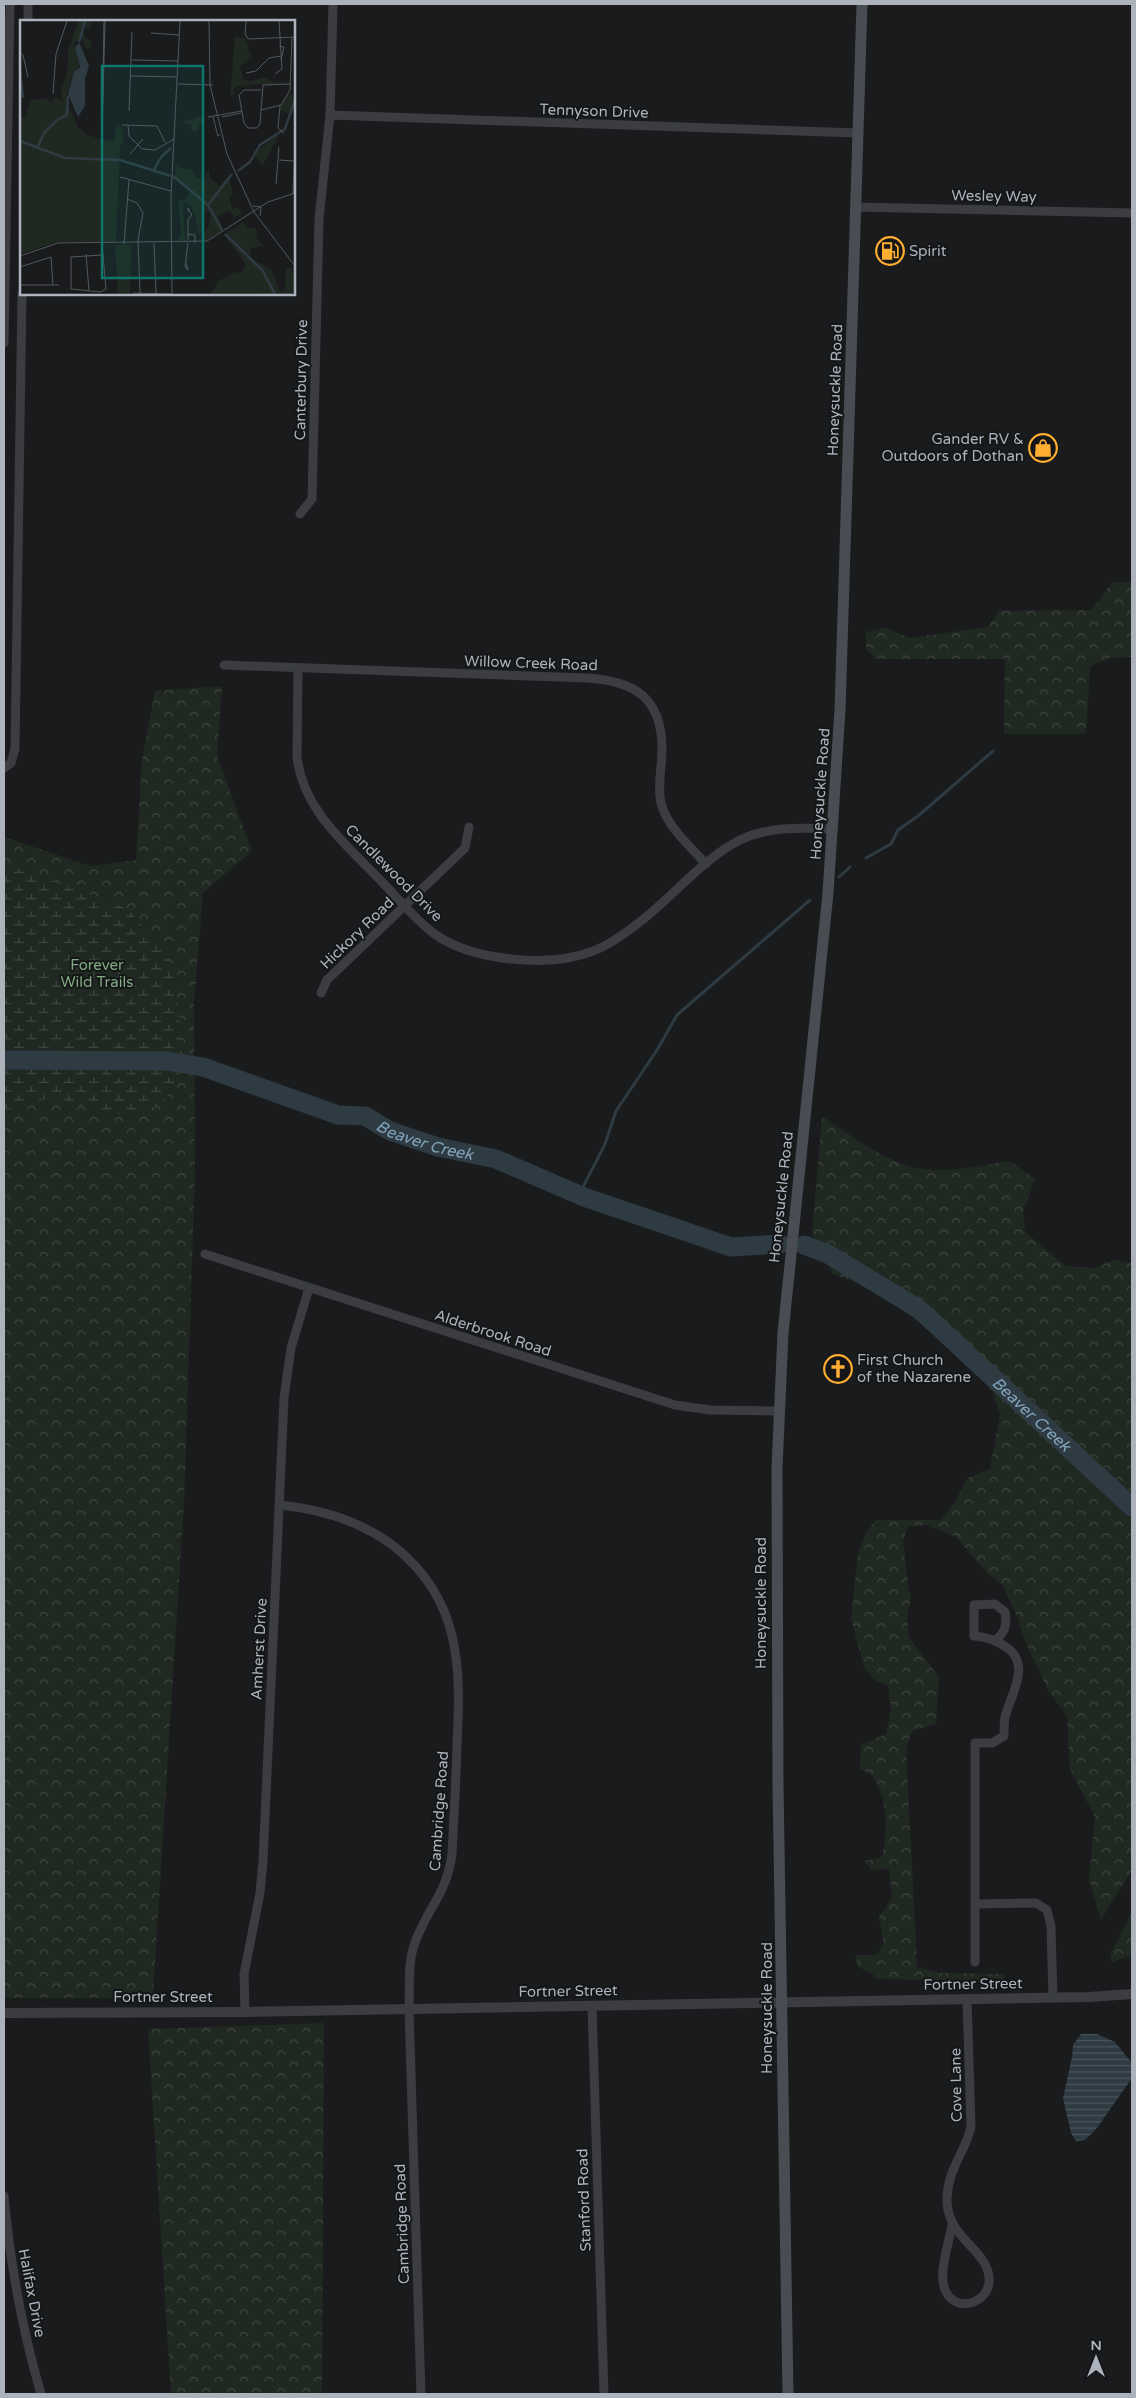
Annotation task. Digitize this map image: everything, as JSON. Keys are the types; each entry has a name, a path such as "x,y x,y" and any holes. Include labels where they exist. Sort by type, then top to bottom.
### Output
{"main road":[{"name":"Honeysuckle Road","path":"788,2394 776,1564 778,1412 788,1280 833,829 845,586 862,4"}],"street":[{"path":"4,343 10,4"},
{"path":"28,4 28,20"},
{"name":"Canterbury Drive","path":"300,514 312,499 319,212 330,115 333,4"},
{"name":"Tennyson Drive","path":"330,115 858,133"},
{"name":"Wesley Way","path":"855,207 1132,213"},
{"path":"4,768 11,763 15,749 22,295"},
{"name":"Willow Creek Road","path":"224,665 587,678 623,683 637,690 648,699 655,712 661,735 660,791 665,814 670,824 706,864"},
{"name":"Candlewood Drive","path":"298,668 297,757 303,785 317,811 328,826 406,906 435,934 451,943 496,956 518,959 555,959 594,951 641,921 727,848 752,835 798,828 833,829"},
{"name":"Hickory Road","path":"321,993 327,980 466,848 469,827"},
{"name":"Alderbrook Road","path":"205,1254 675,1405 710,1410 778,1412"},
{"name":"Amherst Drive","path":"245,2012 244,1974 260,1893 263,1861 279,1505 287,1373 297,1325 309,1288"},
{"name":"Cambridge Road","path":"279,1505 344,1518 362,1525 380,1536 419,1570 438,1598 450,1625 456,1652 460,1684 452,1854 444,1888 422,1927 413,1948 410,1971 409,2009 421,2394"},
{"path":"975,1962 975,1743 992,1743 1004,1736 1004,1720 1017,1686 1020,1670 1014,1652 996,1640 985,1636 974,1636 974,1605 995,1604 1006,1612 1007,1624 1002,1634 996,1640"},
{"path":"975,1904 1036,1903 1047,1910 1051,1926 1052,1997"},
{"name":"Fortner Street","path":"4,2013 245,2012 967,1999 1132,1994"},
{"name":"Cove Lane","path":"952,2225 942,2274 944,2290 955,2301 972,2303 986,2293 990,2285 989,2275 977,2255 952,2225 947,2198 952,2171 969,2136 972,2120 967,1999"},
{"name":"Stanford Road","path":"592,2006 604,2394"},
{"name":"Halifax Drive","path":"4,2196 11,2264 41,2394"}],"green space":[{"path":"1112,582 1132,582 1132,657 1110,658 1090,666 1086,734 1004,734 1005,659 876,659 866,649 866,632 886,628 910,638 988,627 999,611 1092,610"},
{"name":"Forever Wild Trails","path":"222,686 217,756 252,851 203,893 194,1002 195,1172 184,1502 153,1996 144,1995 144,1998 4,1998 4,837 90,866 136,860 142,760 155,691"},
{"path":"4,863 128,909 175,967 183,1067 163,1104 129,1115 92,1109 55,1097 24,1104 4,1124"},
{"path":"822,1116 856,1139 904,1165 928,1170 940,1170 1010,1161 1035,1179 1023,1211 1025,1232 1066,1266 1094,1268 1114,1260 1132,1263 1132,1870 1101,1920 1089,1879 1095,1817 1070,1769 1067,1716 1049,1692 1025,1642 1017,1616 1002,1585 988,1574 955,1536 925,1525 908,1527 903,1540 911,1597 907,1618 909,1637 939,1677 936,1724 912,1731 906,1749 917,1967 940,1973 1005,1974 1004,1981 877,1979 872,1973 858,1967 855,1955 876,1955 884,1944 879,1917 892,1898 889,1869 871,1870 865,1861 882,1857 886,1827 884,1805 878,1785 872,1776 860,1769 861,1745 886,1734 891,1709 888,1686 874,1680 864,1667 851,1618 858,1554 865,1534 876,1520 941,1520 954,1503 968,1478 990,1469 1000,1415 993,1393 983,1380 918,1321 871,1288 833,1274 812,1234"},
{"path":"1132,1912 1132,1955 1112,1962 1110,1955"},
{"path":"324,2023 322,2394 171,2394 148,2029"}],"shaded area":[{"path":"1081,2034 1097,2034 1115,2042 1132,2063 1132,2078 1097,2128 1085,2140 1076,2141 1071,2133 1063,2098 1073,2045"}],"waterway":[{"path":"866,858 891,844 898,830 918,816 993,751"},
{"path":"839,877 850,867"},
{"path":"580,1193 605,1144 616,1111 657,1050 677,1015 810,900"},
{"name":"Beaver Creek","path":"4,1060 167,1061 203,1067 338,1115 365,1116 390,1131 438,1147 496,1159 584,1197 731,1247 780,1244"},
{"name":"Beaver Creek","path":"804,1245 828,1254 919,1309 1132,1507"}],"place":[{"name":"Spirit","path":"890,251"},
{"name":"Gander RV & Outdoors of Dothan","path":"1043,448"},
{"name":"First Church of the Nazarene","path":"838,1369"}]}
